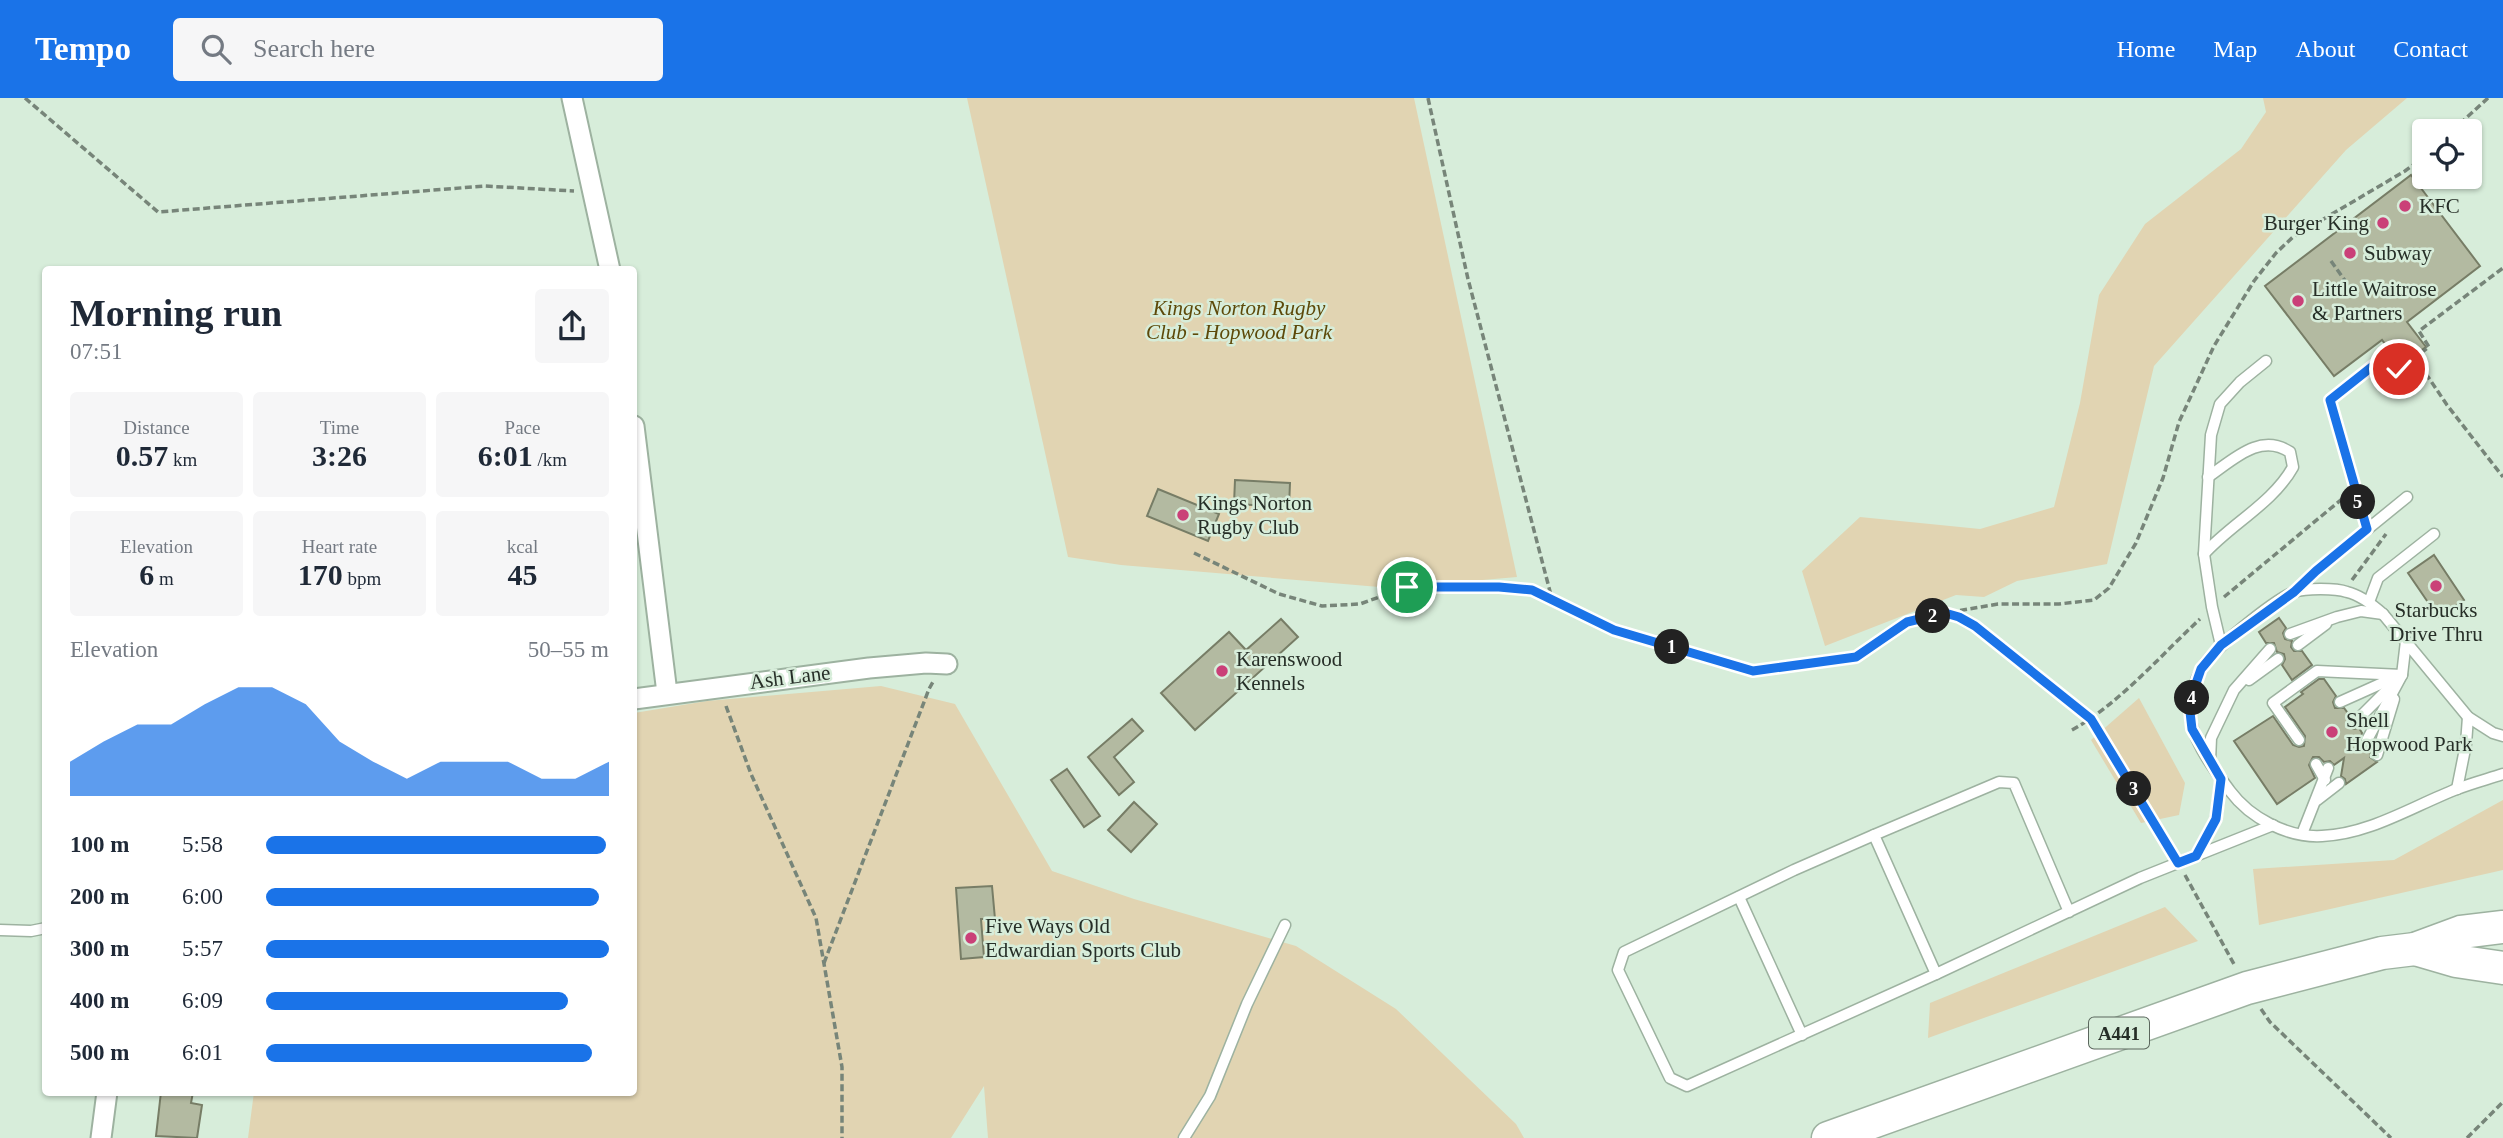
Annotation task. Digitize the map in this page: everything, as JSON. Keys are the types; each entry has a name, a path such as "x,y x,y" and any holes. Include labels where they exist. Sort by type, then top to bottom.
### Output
{"highway":[{"name":"A441","path":"1828,1138 2241,976 2415,950 2461,932 2503,928"},
{"name":"A441","path":"2415,950 2456,961 2503,968"}],"street":[{"path":"572,98 609,266"},
{"path":"637,450 667,693"},
{"name":"Ash Lane","path":"637,698 869,668 947,664"},
{"path":"101,1138 106,1096"}],"lane":[{"path":"2221,645 2204,554 2211,435 2220,404 2240,382 2266,361"},
{"path":"2204,554 2221,535 2285,483 2293,467 2290,452 2281,446 2268,443 2257,446 2208,477"},
{"path":"2407,497 2294,592 2221,645 2201,669 2192,695 2192,729 2221,779 2239,803 2255,817 2302,834 2345,835 2409,811 2457,789 2503,774"},
{"path":"2369,602 2378,578 2434,534"},
{"path":"2294,592 2347,591 2369,602 2383,614 2468,717 2493,733 2503,736"},
{"path":"2290,634 2361,611 2383,614"},
{"path":"2298,645 2337,617"},
{"path":"2377,755 2402,675 2406,641"},
{"path":"2210,761 2211,738 2234,690 2270,649"},
{"path":"2234,690 2278,659"},
{"path":"2298,734 2273,702 2317,671 2402,675"},
{"path":"2340,702 2402,675"},
{"path":"2354,723 2402,675"},
{"path":"2367,740 2402,675"},
{"path":"2457,789 2466,744 2468,717"},
{"path":"2316,764 2325,780"},
{"path":"2302,834 2328,768"},
{"path":"2196,856 2216,819 2221,779"},
{"path":"2069,912 2014,783 1999,782 1874,835 1624,952 1618,970 1670,1078 1687,1086 2178,863 2273,825"},
{"path":"2317,800 2339,783"},
{"path":"1874,835 1936,974"},
{"path":"1739,897 1802,1035"},
{"path":"1184,1138 1210,1096 1247,1004 1285,925"},
{"path":"0,930 42,929"}],"path":[{"path":"24,98 158,212 485,186 574,191 592,188"},
{"path":"1428,98 1468,279 1552,599"},
{"path":"2465,119 2488,98"},
{"path":"1194,553 1279,594 1311,605 1336,607 1360,604 1407,587 1499,587 1532,590 1614,630 1753,671 1856,657 1907,622 1945,613 1998,604 2082,603 2094,600 2109,588 2137,542 2163,478 2179,422 2214,346 2254,281 2276,253 2293,237 2412,165"},
{"path":"2331,261 2346,282"},
{"path":"2347,591 2355,573 2386,534 2367,529 2330,400 2388,354 2399,369 2429,347 2419,331 2503,268"},
{"path":"2414,357 2503,477"},
{"path":"1945,613 1975,626 2091,719 2270,1022 2391,1138"},
{"path":"823,965 929,689 947,664"},
{"path":"721,686 751,774 816,918 842,1067 842,1138"},
{"path":"2072,730 2091,719"},
{"path":"2467,1138 2503,1102"}],"green space":[{"name":"Kings Norton Rugby Club - Hopwood Park","path":"967,98 1414,98 1517,577 1391,588 1121,565 1068,557"},
{"path":"2263,98 2407,98 2346,150 2154,366 2107,564 2017,581 1984,597 1956,595 1825,646 1802,571 1860,517 1980,529 2054,507 2080,403 2099,295 2145,224 2241,149 2266,112"},
{"name":"Five Ways Old Edwardian Sports Club","path":"881,686 955,704 1052,871 1134,899 1296,946 1396,1009 1516,1124 1524,1138 988,1138 984,1086 951,1138 248,1138 253,1096 637,1096 637,713 707,701"},
{"path":"2139,698 2185,783 2179,815 2141,823 2091,740"},
{"path":"2503,800 2503,870 2259,925 2253,869 2394,860"},
{"path":"2165,907 2198,941 1928,1038 1930,1003"}],"building":[{"path":"2411,175 2412,189 2422,189 2480,266 2407,322 2426,347 2401,365 2382,340 2334,376 2265,286"},
{"path":"1235,480 1290,483 1289,507 1234,504"},
{"name":"Kings Norton Rugby Club","path":"1158,489 1219,514 1208,541 1147,516"},
{"name":"Starbucks Drive Thru","path":"2434,555 2464,600 2438,617 2408,573"},
{"path":"2279,618 2286,628 2283,633 2285,639 2292,641 2291,647 2294,651 2302,651 2312,665 2292,680 2282,665 2284,654 2277,652 2274,643 2266,643 2259,632"},
{"name":"Karenswood Kennels","path":"1281,619 1298,637 1195,730 1161,693 1229,632 1246,650"},
{"path":"2319,679 2324,679 2336,696 2333,702 2335,708 2344,708 2350,716 2349,727 2359,728 2362,733 2361,744 2372,747 2370,757 2377,762 2346,784 2341,776 2344,758 2334,765 2330,761 2324,762 2319,757 2313,757 2309,765 2315,778 2277,804 2234,741 2273,716 2293,745 2304,746 2305,736 2285,707"},
{"path":"1132,719 1143,731 1114,757 1134,782 1119,795 1088,757"},
{"path":"1067,769 1100,816 1084,827 1051,780"},
{"path":"1134,802 1157,824 1131,852 1108,830"},
{"name":"Five Ways Old Edwardian Sports Club","path":"992,886 995,919 981,919 984,957 961,959 956,888"},
{"path":"161,1096 192,1096 191,1103 202,1105 197,1138 156,1136"}],"place":[{"name":"KFC","path":"2405,206"},
{"name":"Burger King","path":"2383,223"},
{"name":"Subway","path":"2350,253"},
{"name":"Little Waitrose & Partners","path":"2298,301"},
{"name":"Kings Norton Rugby Club","path":"1183,515"},
{"name":"Starbucks Drive Thru","path":"2436,586"},
{"name":"Karenswood Kennels","path":"1222,671"},
{"name":"Shell Hopwood Park","path":"2332,732"},
{"name":"Five Ways Old Edwardian Sports Club","path":"971,938"}],"route":[{"path":"1407,587 1499,587 1532,590 1614,630 1753,671 1856,657 1907,622 1945,613 1959,617 1975,626 2029,672 2091,719 2178,863 2196,856 2216,819 2221,779 2192,729 2192,695 2201,669 2221,645 2294,592 2367,529 2330,400 2388,354 2399,369"}]}
